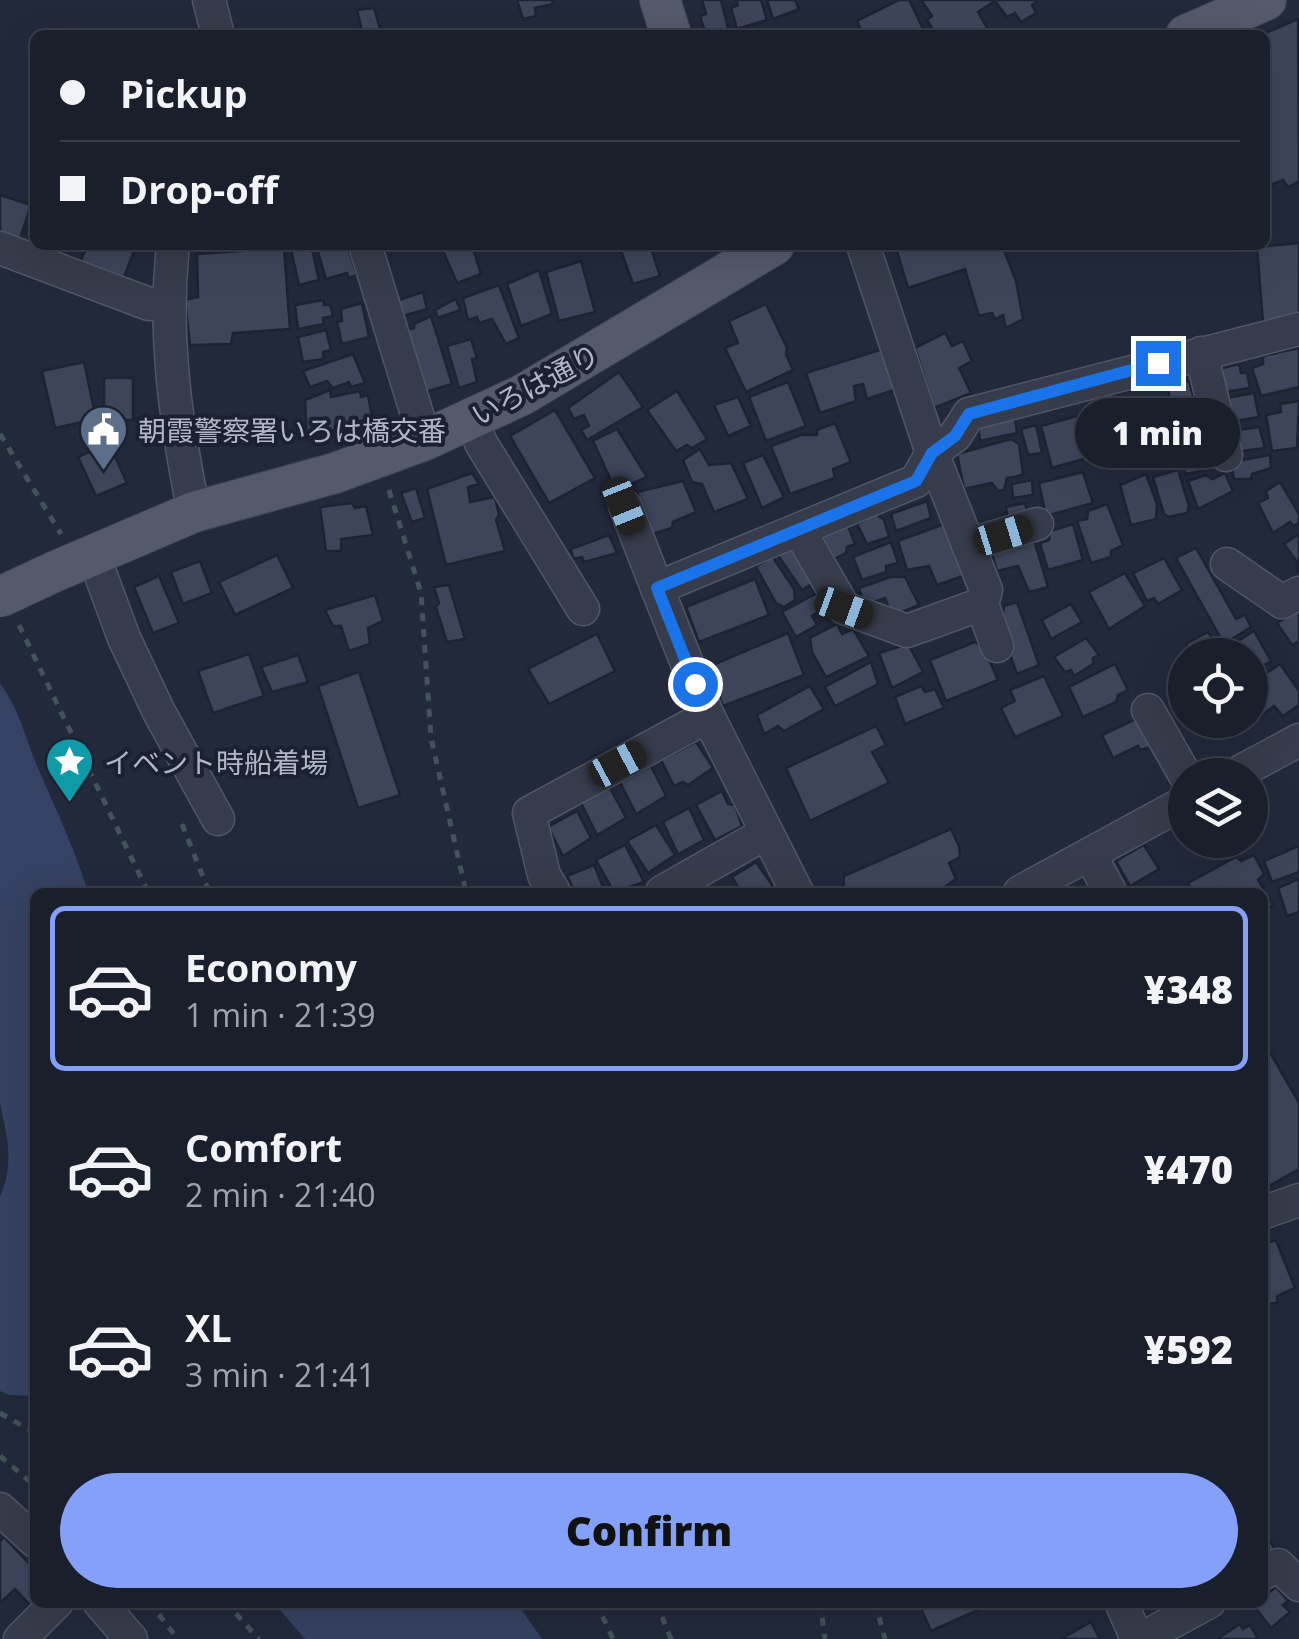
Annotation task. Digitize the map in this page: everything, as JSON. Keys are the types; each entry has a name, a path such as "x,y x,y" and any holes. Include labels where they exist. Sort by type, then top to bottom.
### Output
{"main road":[{"path":"660,0 669,30"},
{"path":"1197,30 1266,0"},
{"name":"いろは通り","path":"9,610 75,562 194,512 379,459 471,418 556,376 755,250"}],"street":[{"path":"209,0 217,30"},
{"path":"0,248 149,304 168,303"},
{"path":"173,250 168,303 176,406 194,512"},
{"path":"366,250 424,440"},
{"path":"865,250 932,453 986,590 982,604 996,646"},
{"path":"657,588 916,481 932,453 955,436 969,414 1299,329"},
{"path":"1201,353 1226,455"},
{"path":"471,418 482,443 583,609"},
{"path":"624,506 708,716 794,888"},
{"path":"968,545 1037,524"},
{"path":"800,530 844,608 906,632 982,604"},
{"path":"75,562 131,653 218,819"},
{"path":"1227,564 1282,602 1299,593"},
{"path":"1148,710 1175,758"},
{"path":"552,888 544,876 529,813 708,716"},
{"path":"1266,758 1299,740"},
{"path":"1027,888 1168,811"},
{"path":"669,888 766,833"},
{"path":"1090,854 1108,888"},
{"path":"1268,1212 1299,1200"},
{"path":"0,1510 30,1536"},
{"path":"1268,1571 1278,1565 1299,1585"},
{"path":"20,1639 51,1608"},
{"path":"104,1608 131,1639"},
{"path":"1125,1608 1139,1639 1198,1608"}],"path":[{"path":"0,434 75,562"},
{"path":"379,459 421,593 431,738 465,888"},
{"path":"9,610 146,888"},
{"path":"0,1412 30,1430"},
{"path":"0,1456 30,1482"},
{"path":"154,1608 178,1639"},
{"path":"231,1608 259,1639"},
{"path":"599,1608 613,1639"},
{"path":"658,1608 671,1639"},
{"path":"821,1608 825,1639"},
{"path":"877,1608 886,1639"}],"water":[{"path":"0,683 17,714 87,888 30,888 30,1396 0,1391 0,1197 8,1162 0,1104"},
{"path":"278,1608 520,1608 542,1639 305,1639"}],"building":[{"path":"517,0 552,0 553,4 535,8 536,16 523,19"},
{"path":"702,0 721,0 728,30 704,30 700,16 706,14"},
{"path":"736,0 761,0 767,20 737,29 731,8 738,5"},
{"path":"767,0 795,0 799,9 773,19"},
{"path":"899,0 909,0 924,30 861,30 857,21"},
{"path":"921,0 1037,0 1032,5 1036,13 1021,22 1015,13 1007,17 995,1 978,12 988,30 933,30 927,20 932,16"},
{"path":"374,8 381,30 362,30 357,10"},
{"path":"1298,19 1299,181 1288,187 1283,180 1270,185 1270,31"},
{"path":"0,195 30,205 20,239 0,233"},
{"path":"1299,243 1299,317 1263,322 1257,250 1270,250 1270,246"},
{"path":"86,250 134,250 123,280 79,264"},
{"path":"284,250 290,329 233,333 231,344 190,345 185,300 198,297 197,254"},
{"path":"291,250 312,250 319,280 299,285"},
{"path":"317,250 349,250 357,275 349,278 347,273 326,279"},
{"path":"474,250 481,274 457,283 443,251"},
{"path":"621,250 652,250 660,276 633,284"},
{"path":"897,250 1004,250 1016,281 1023,319 1006,328 1003,315 995,319 992,313 979,316 965,269 908,288"},
{"path":"581,261 595,312 559,321 546,272"},
{"path":"539,270 552,314 521,326 507,284"},
{"path":"499,285 519,338 506,344 492,319 479,323 477,317 468,320 463,298"},
{"path":"423,292 427,309 403,316 399,300"},
{"path":"456,299 460,310 438,318 435,310"},
{"path":"324,300 333,316 323,318 324,324 298,329 295,305"},
{"path":"362,303 369,337 342,344 337,322 342,321 341,309"},
{"path":"766,304 793,370 746,392 725,348 738,343 729,321"},
{"path":"431,316 452,384 422,393 402,331"},
{"path":"326,330 331,350 323,352 323,359 303,362 298,337"},
{"path":"945,333 952,346 963,341 972,361 959,368 971,393 934,408 915,348"},
{"path":"471,339 477,358 472,359 477,382 459,388 447,346"},
{"path":"1299,348 1299,387 1261,396 1252,368 1263,364 1263,356"},
{"path":"883,349 897,389 867,399 863,384 854,386 856,401 820,413 806,373"},
{"path":"353,354 365,383 351,387 349,382 333,388 327,381 310,387 303,371"},
{"path":"84,362 96,419 55,428 42,371"},
{"path":"1239,364 1241,373 1247,373 1250,388 1223,392 1219,369"},
{"path":"619,372 643,407 587,440 581,430 589,426 584,415 574,419 568,408"},
{"path":"104,378 133,378 133,420 104,420"},
{"path":"1189,381 1200,421 1176,426 1167,385"},
{"path":"788,382 806,426 766,441 749,397"},
{"path":"330,390 331,397 360,391 361,397 368,395 372,417 307,440 305,400"},
{"path":"677,391 707,439 676,451 647,410"},
{"path":"1254,393 1259,417 1229,422 1226,398"},
{"path":"738,397 751,426 728,436 714,405"},
{"path":"1299,401 1297,448 1272,451 1266,415 1281,412 1280,404"},
{"path":"1163,403 1178,462 1158,466 1145,407"},
{"path":"555,410 595,478 549,503 510,436"},
{"path":"1128,415 1141,453 1141,465 1122,470 1106,421"},
{"path":"1077,416 1090,457 1052,468 1041,426"},
{"path":"1015,417 1017,433 980,441 978,426"},
{"path":"835,423 851,462 833,469 835,478 790,494 771,446 801,435 817,435 817,430"},
{"path":"1036,425 1042,453 1028,455 1021,429"},
{"path":"1205,426 1208,448 1181,452 1180,432"},
{"path":"1259,427 1265,448 1234,452 1232,431"},
{"path":"617,429 647,477 616,491 593,441"},
{"path":"1011,439 1019,444 1023,475 1007,478 1004,490 998,491 992,483 964,489 957,454"},
{"path":"109,443 127,483 96,496 78,457"},
{"path":"700,449 709,465 731,463 748,499 714,512 702,484 692,482 683,460"},
{"path":"1212,454 1213,469 1185,474 1184,458"},
{"path":"763,455 784,497 762,508 743,463"},
{"path":"1270,455 1271,468 1252,474 1251,479 1234,479 1231,462"},
{"path":"1178,470 1189,506 1187,513 1168,517 1153,477"},
{"path":"1083,472 1093,503 1046,516 1039,483"},
{"path":"472,473 479,484 468,487 470,502 495,497 499,515 496,520 505,551 446,565 427,489"},
{"path":"1225,473 1233,491 1198,509 1188,481 1206,475 1212,479"},
{"path":"1146,474 1157,504 1156,519 1131,525 1120,485"},
{"path":"1032,480 1033,495 1013,498 1012,484"},
{"path":"683,481 696,512 673,522 672,528 649,535 637,492"},
{"path":"1280,482 1299,514 1299,523 1293,526 1290,522 1273,533 1258,503 1268,498 1266,491"},
{"path":"416,488 425,518 412,522 401,493"},
{"path":"927,501 931,518 896,531 891,514"},
{"path":"352,503 355,508 366,506 373,535 341,539 341,551 326,551 320,507"},
{"path":"1025,503 1028,515 1008,522 1006,507"},
{"path":"1107,504 1123,545 1111,551 1111,557 1091,563 1077,521 1087,519 1088,511"},
{"path":"876,514 884,520 889,537 867,544 857,524"},
{"path":"947,523 966,575 937,585 929,566 907,570 898,541"},
{"path":"1073,524 1083,560 1048,570 1040,543 1049,540 1050,531"},
{"path":"848,526 855,544 832,560 822,537"},
{"path":"1299,534 1297,572 1297,562 1284,544"},
{"path":"609,535 617,553 584,562 582,557 573,559 571,549"},
{"path":"1034,540 1048,587 1029,592 1018,566 997,571 992,554"},
{"path":"891,542 898,563 886,566 886,572 862,580 853,557"},
{"path":"793,547 815,582 802,590 777,554"},
{"path":"1196,548 1236,619 1245,615 1251,627 1234,638 1221,638 1176,558"},
{"path":"277,555 293,588 235,615 219,582"},
{"path":"772,556 794,589 795,600 784,607 776,603 756,567"},
{"path":"1164,558 1182,590 1158,604 1154,598 1147,601 1133,573"},
{"path":"200,561 212,593 183,604 171,572"},
{"path":"1125,573 1145,606 1109,629 1089,592"},
{"path":"159,576 179,623 153,633 134,587"},
{"path":"891,577 905,577 919,605 892,616 885,598 864,605 859,588"},
{"path":"755,579 769,615 699,642 686,607"},
{"path":"449,585 465,639 447,642 434,587"},
{"path":"817,593 826,607 812,616 817,625 796,637 782,612"},
{"path":"375,595 383,621 368,628 370,644 349,651 341,626 333,626 325,610"},
{"path":"1017,602 1039,665 1017,674 996,616 1003,614 1004,606"},
{"path":"1071,604 1082,622 1051,639 1042,620"},
{"path":"1299,610 1299,641 1292,645 1277,623"},
{"path":"837,624 842,634 853,629 869,656 826,677 812,652 810,638"},
{"path":"788,633 804,675 723,706 708,667"},
{"path":"597,634 615,671 549,704 528,669"},
{"path":"1086,638 1099,655 1093,658 1093,664 1074,676 1071,670 1065,672 1054,657"},
{"path":"975,642 984,648 998,680 946,701 930,660"},
{"path":"908,644 923,672 892,688 879,653"},
{"path":"249,654 264,696 213,713 198,671"},
{"path":"298,655 308,682 272,692 261,667"},
{"path":"871,662 878,684 835,706 825,687"},
{"path":"1115,664 1128,690 1118,695 1116,702 1083,717 1069,687"},
{"path":"1280,664 1299,691 1299,705 1283,716 1274,706 1268,710 1268,672"},
{"path":"359,672 400,795 358,808 318,686"},
{"path":"1044,676 1063,716 1015,737 1001,708 1015,701 1010,690"},
{"path":"810,686 824,709 784,731 778,726 764,734 757,715"},
{"path":"921,686 925,692 935,689 944,708 905,724 895,697"},
{"path":"1136,719 1151,747 1140,750 1138,746 1113,758 1102,735"},
{"path":"876,726 886,745 872,752 889,783 810,821 786,768"},
{"path":"696,742 713,768 688,785 683,782 674,786 661,760"},
{"path":"651,766 666,796 636,814 620,782"},
{"path":"609,786 626,818 597,835 580,801"},
{"path":"722,791 728,804 735,805 742,826 715,840 696,805"},
{"path":"689,808 704,840 678,854 663,822"},
{"path":"577,811 591,838 563,856 548,827"},
{"path":"656,825 675,855 648,873 627,841"},
{"path":"951,829 959,846 960,857 949,863 956,879 943,888 843,888 844,876"},
{"path":"625,845 644,882 612,888 596,860"},
{"path":"1144,845 1159,869 1130,886 1116,861"},
{"path":"1299,846 1299,872 1272,882 1264,861"},
{"path":"1237,858 1256,858 1264,874 1258,880 1263,888 1190,888 1188,883"},
{"path":"756,862 774,888 739,888 732,877"},
{"path":"594,865 603,888 573,888 567,876"},
{"path":"1299,879 1299,912 1287,916 1278,888"},
{"path":"1271,1054 1299,1103 1299,1169 1268,1187"},
{"path":"1276,1240 1295,1288 1277,1296 1277,1303 1268,1304 1268,1243"},
{"path":"4,1537 30,1565 30,1605 15,1589 0,1603 0,1541"},
{"path":"1268,1538 1277,1553 1268,1558"},
{"path":"1276,1587 1288,1601 1283,1605 1290,1612 1271,1628 1256,1608 1268,1608 1268,1593"},
{"path":"921,1608 982,1608 931,1631"},
{"path":"1091,1622 1100,1639 1061,1639"},
{"path":"1240,1624 1243,1629 1250,1625 1258,1639 1217,1639"}],"place":[{"name":"朝霞警察署いろは橋交番","path":"103,472"},
{"name":"イベント時船着場","path":"69,804"}],"route":[{"path":"695,684 657,588 916,481 932,453 955,436 969,414 1158,363"}]}
